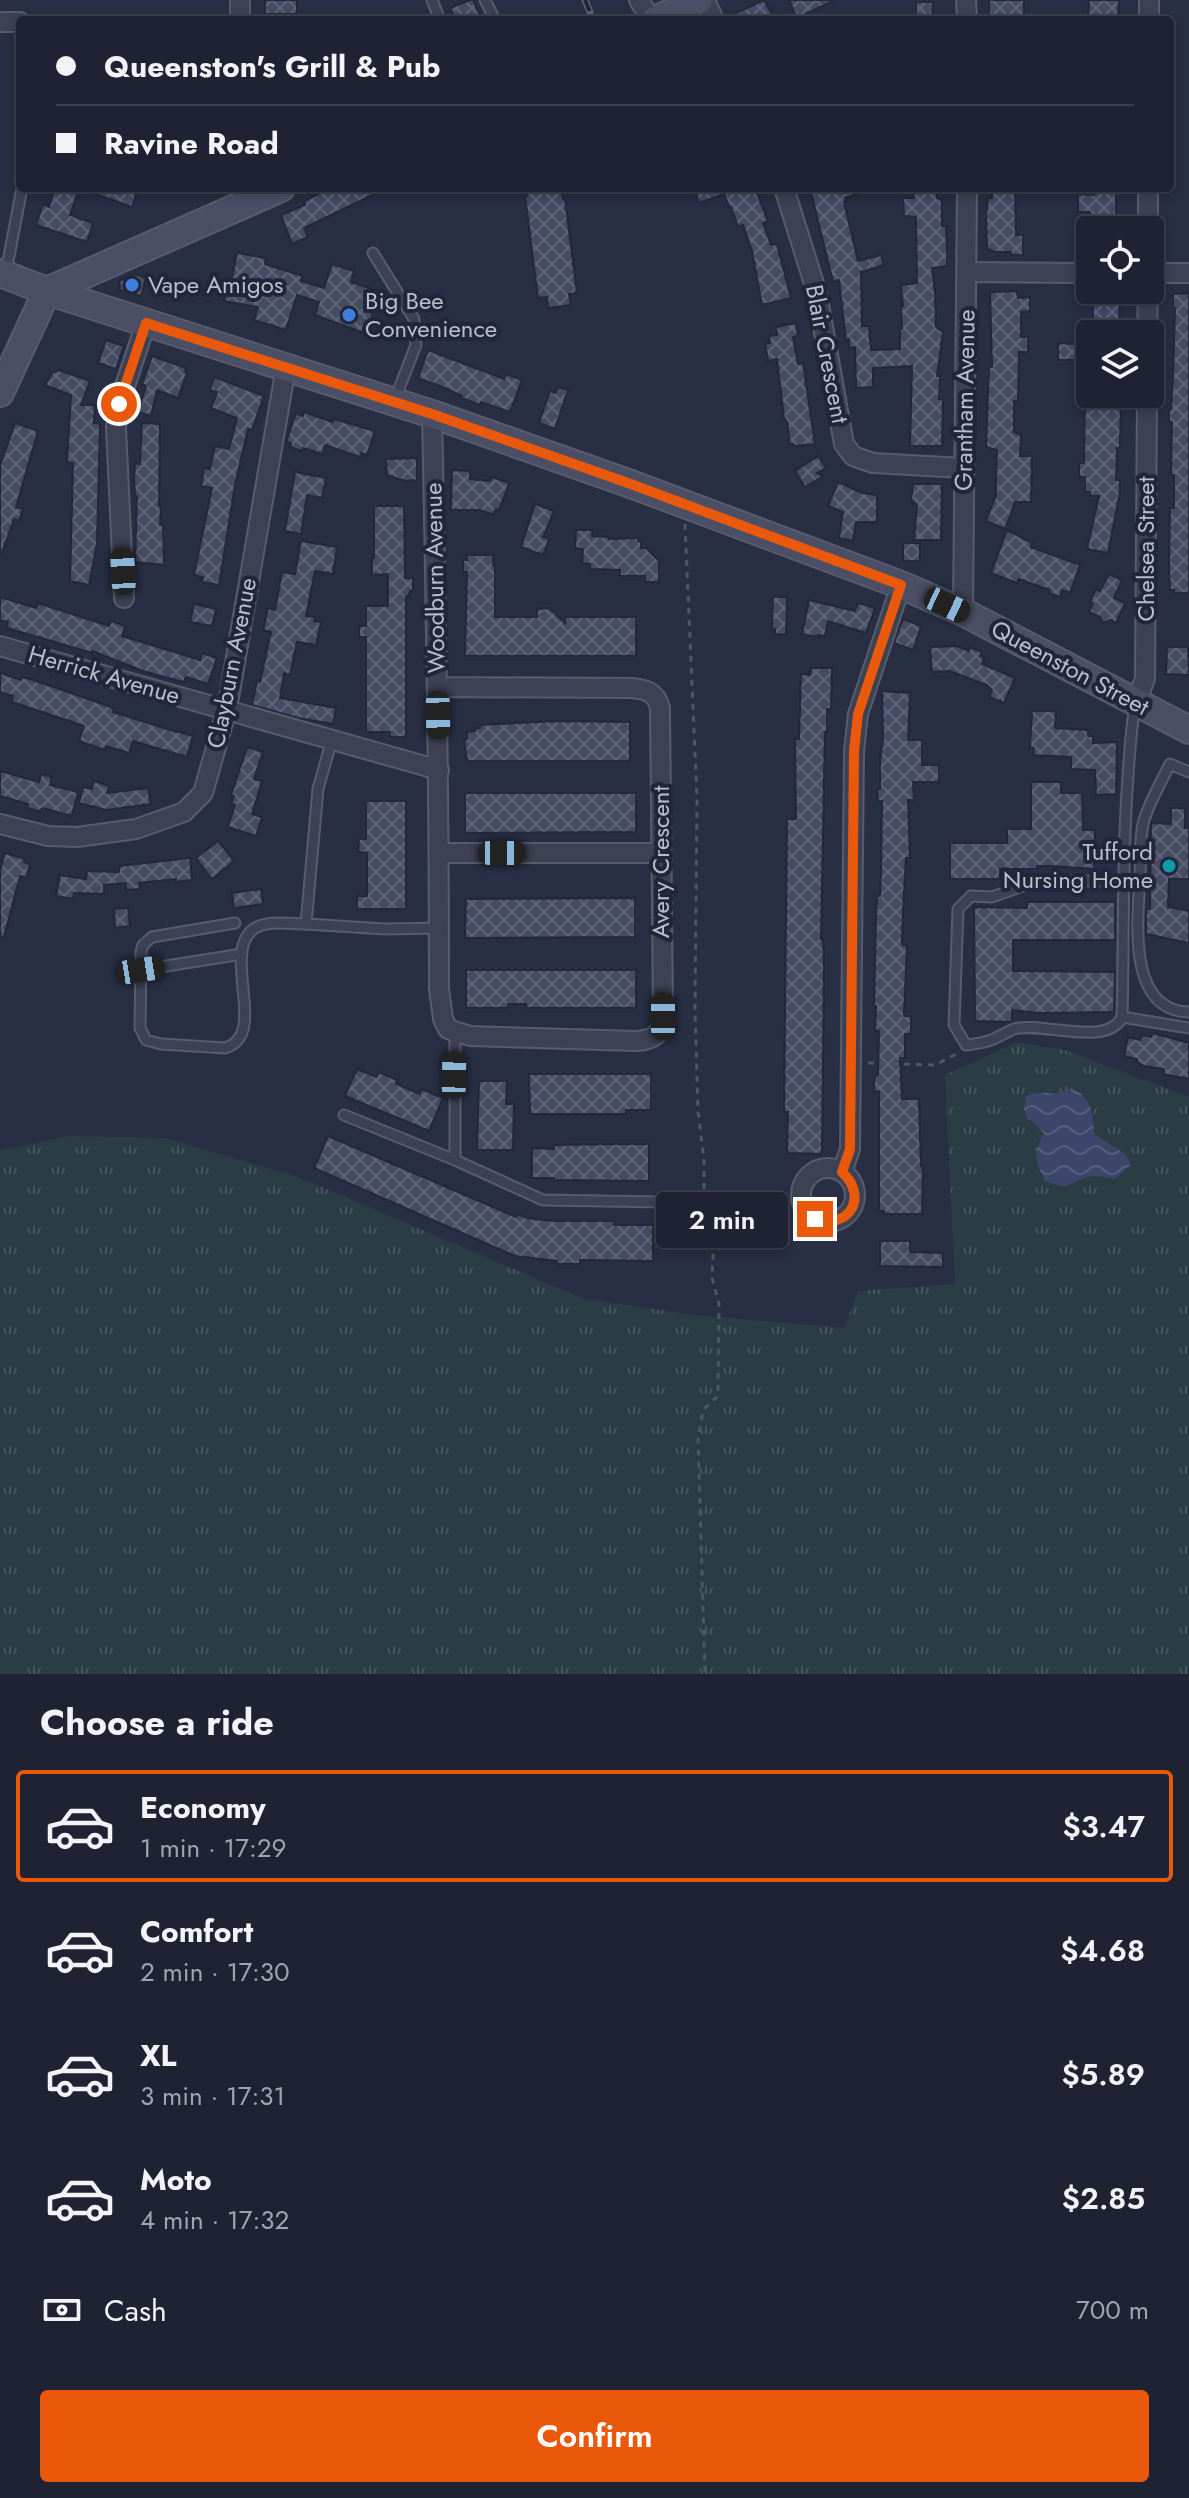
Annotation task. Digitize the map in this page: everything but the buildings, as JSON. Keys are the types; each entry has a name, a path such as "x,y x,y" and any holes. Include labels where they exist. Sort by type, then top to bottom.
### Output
{"main road":[{"path":"663,16 702,0"},
{"path":"0,393 7,356 47,291 239,197 262,192"},
{"name":"Queenston Street","path":"3,274 47,291 432,414 901,585 963,612 1189,730"}],"street":[{"name":"Blair Crescent","path":"785,192 817,293 844,444 853,456 873,463 964,468"},
{"name":"Grantham Avenue","path":"963,612 967,192"},
{"path":"1148,192 1148,216"},
{"path":"967,272 1076,273"},
{"path":"1164,273 1189,273"},
{"path":"124,598 116,428 119,404 146,323"},
{"name":"Clayburn Avenue","path":"0,824 48,836 77,837 136,829 184,812 203,793 227,709 286,367"},
{"name":"Chelsea Street","path":"1136,702 1145,679 1147,408"},
{"name":"Woodburn Avenue","path":"432,414 439,770 439,989 443,1019 451,1031"},
{"path":"842,1172 850,1149 854,751 858,714 901,585"},
{"name":"Herrick Avenue","path":"0,646 439,770"},
{"name":"Avery Crescent","path":"437,687 631,688 651,692 660,708 663,1024 657,1036 636,1041 470,1036 451,1031"},
{"path":"439,853 661,853"}],"lane":[{"path":"3,274 21,192"},
{"path":"373,253 414,319 416,345 394,402"},
{"path":"1124,881 1037,881 992,897 971,896 958,909 954,1025 966,1045 988,1042 1016,1028 1108,1030 1118,1025 1122,1017 1124,881 1124,834 1136,702"},
{"path":"306,924 318,789 332,739"},
{"path":"1189,772 1170,764 1143,822 1137,923 1144,979 1157,1000 1182,1012 1189,1012"},
{"path":"235,923 152,937 143,945 140,1028 146,1040 161,1044 225,1048 234,1045 243,1034 242,954 248,935 259,926 306,924 385,929 439,928"},
{"path":"141,970 242,954"},
{"path":"1122,1017 1189,1028"},
{"path":"451,1031 455,1160"},
{"path":"344,1115 543,1200 664,1202"}],"path":[{"path":"684,520 697,799 695,1009 698,1112 704,1160 704,1203 714,1234 712,1278 719,1304 718,1396 703,1410 698,1439 705,1674"},
{"path":"852,1063 935,1065 953,1057 966,1045"}],"green space":[{"path":"1017,1042 1065,1050 1189,1097 1189,1674 0,1674 0,1150 68,1136 165,1138 296,1176 584,1299 695,1315 844,1328 858,1291 955,1284 945,1075"}],"water":[{"path":"1068,1089 1082,1094 1086,1099 1095,1135 1125,1154 1131,1165 1115,1179 1092,1176 1065,1186 1045,1181 1037,1158 1044,1134 1027,1119 1024,1108 1026,1096"}],"railway":[{"path":"585,0 590,12"}],"place":[{"name":"Vape Amigos","path":"132,285"},
{"name":"Big Bee Convenience","path":"349,315"},
{"name":"Tufford Nursing Home","path":"1169,866"}],"route":[{"path":"119,404 146,323 432,414 901,585 858,714 854,751 850,1149 842,1172 855,1189 855,1199 845,1217 825,1222 815,1219"}]}
